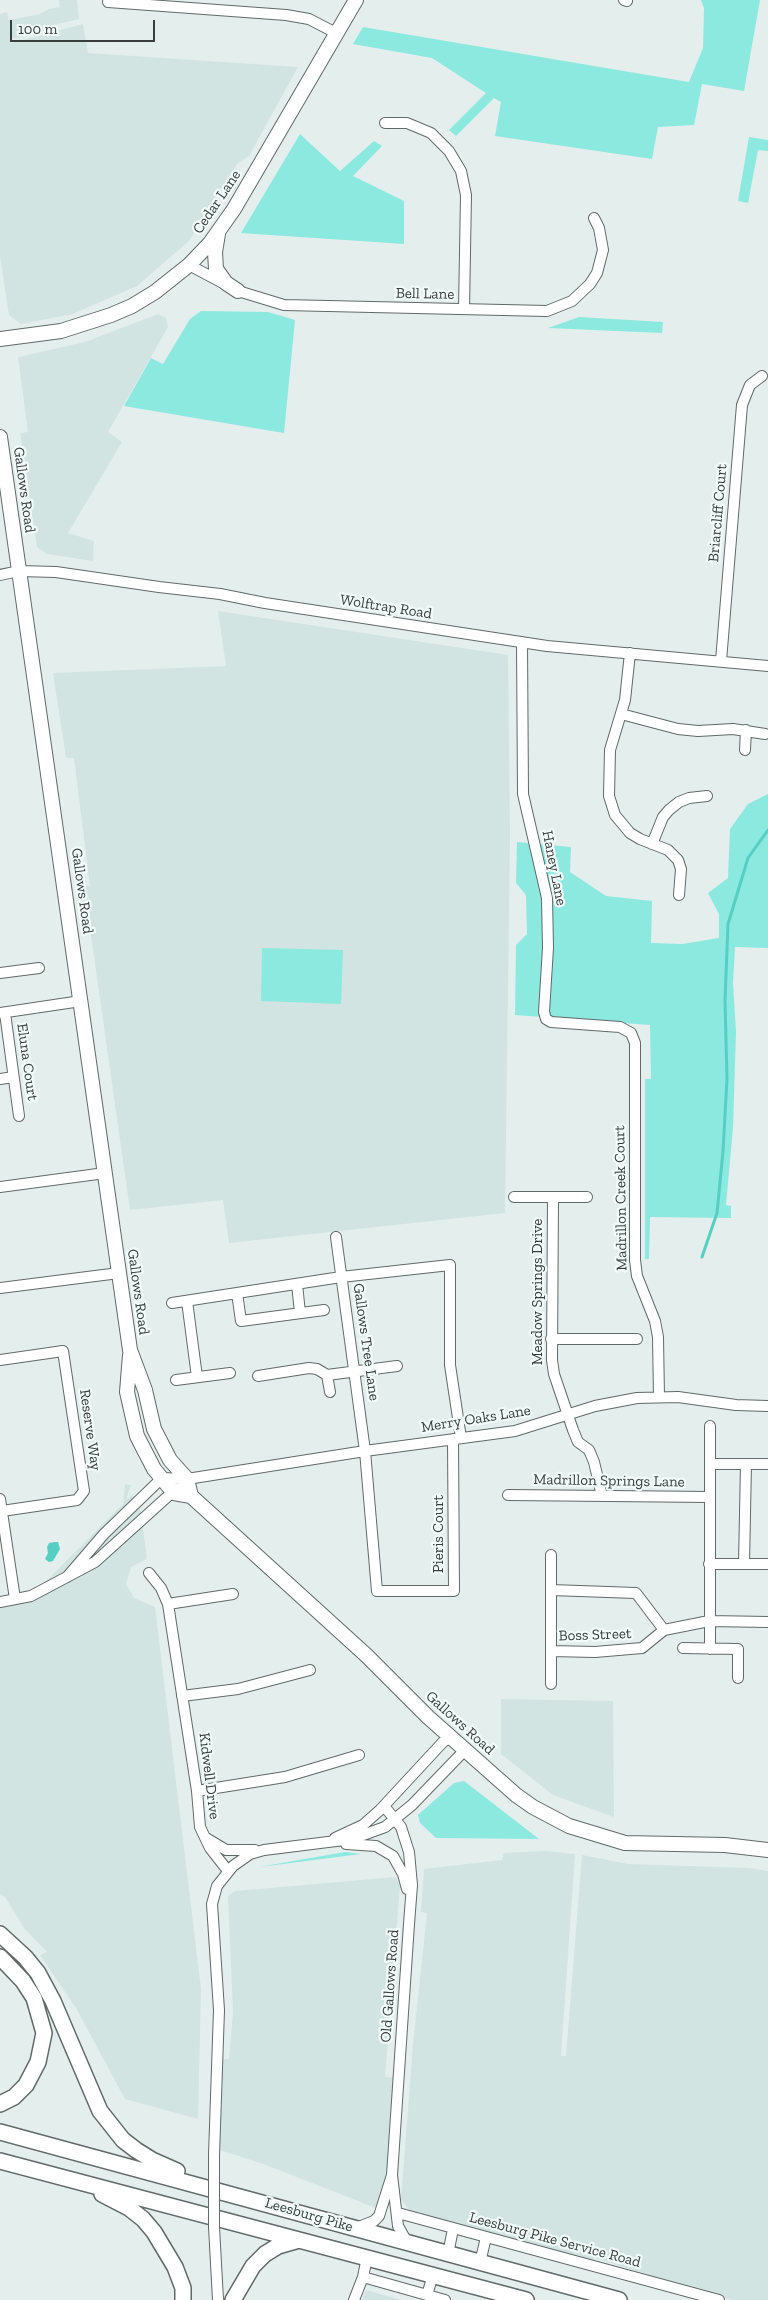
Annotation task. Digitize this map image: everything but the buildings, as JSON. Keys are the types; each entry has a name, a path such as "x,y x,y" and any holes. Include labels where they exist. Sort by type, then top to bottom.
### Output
{"highway":[{"path":"0,1934 25,1957 38,1973 53,2001 100,2111 123,2140 152,2160 246,2197"},
{"path":"0,1957 24,1981 34,1998 44,2033 38,2062 26,2085 14,2097 0,2104"},
{"name":"Leesburg Pike","path":"0,2132 246,2197 408,2244 619,2300"},
{"name":"Leesburg Pike","path":"0,2161 526,2300"},
{"path":"52,2174 110,2196 143,2219 165,2249 175,2267 183,2288 183,2300"},
{"path":"233,2300 253,2266 265,2254 278,2246 301,2240"}],"main road":[{"name":"Cedar Lane","path":"0,340 61,331 132,306 155,292 189,265 218,233 251,182 356,0"},
{"path":"218,233 215,252 216,269 226,283 238,291"},
{"name":"Gallows Road","path":"0,437 130,1350 128,1392 132,1417 143,1450 174,1493"},
{"name":"Gallows Road","path":"130,1350 145,1390 151,1420 160,1444 176,1468 187,1479 191,1496 366,1654 451,1738 502,1784 533,1807 560,1822 589,1833 625,1842 725,1845 768,1850"},
{"path":"174,1493 191,1496"}],"street":[{"path":"108,2 189,4 286,15 309,19 336,34"},
{"path":"385,123 407,122 431,133 449,151 461,171 466,195 464,309"},
{"name":"Bell Lane","path":"189,265 238,291 284,305 535,312 560,307 572,301 590,284 602,261 602,239 594,218"},
{"name":"Briarcliff Court","path":"720,661 742,405 750,386 762,376"},
{"name":"Wolftrap Road","path":"0,575 19,571 56,572 220,594 265,603 522,642 768,666"},
{"name":"Haney Lane","path":"522,642 523,794 547,898 548,948 544,1012 546,1019 551,1022 620,1027 630,1033 635,1043 635,1055"},
{"path":"630,653 621,714 610,750 608,783 610,804 621,824 630,833 668,850 678,860 681,869 679,896"},
{"path":"621,714 678,729 698,731 734,729 765,734"},
{"path":"745,750 746,730"},
{"path":"652,844 658,828 669,810 679,802 689,798 707,796"},
{"path":"0,973 39,968"},
{"path":"2,1013 80,1001"},
{"name":"Eluna Court","path":"2,1013 19,1116"},
{"name":"Madrillon Creek Court","path":"635,1055 635,1260 637,1276 655,1322 658,1337 659,1397"},
{"path":"0,1079 13,1077"},
{"path":"0,1187 105,1172"},
{"name":"Meadow Springs Drive","path":"514,1197 587,1197"},
{"name":"Meadow Springs Drive","path":"553,1197 551,1339 554,1374 578,1442 589,1450 594,1462 602,1496"},
{"name":"Gallows Tree Lane","path":"336,1237 365,1451"},
{"path":"172,1303 341,1277 450,1265 450,1365 457,1439"},
{"path":"0,1288 119,1273"},
{"path":"297,1284 300,1313"},
{"path":"237,1293 241,1321 324,1310"},
{"path":"187,1301 197,1377"},
{"path":"551,1339 637,1339"},
{"name":"Reserve Way","path":"0,1360 63,1351 84,1491 77,1500 2,1511"},
{"path":"258,1376 309,1368 316,1369 327,1375 396,1366"},
{"path":"176,1380 230,1373"},
{"path":"327,1375 330,1392"},
{"name":"Merry Oaks Lane","path":"162,1478 187,1479 532,1427 568,1414 612,1402 659,1397 686,1398 744,1406 768,1406"},
{"path":"710,1426 710,1648"},
{"name":"Pieris Court","path":"365,1451 377,1591 454,1590 457,1439"},
{"path":"710,1464 768,1464"},
{"path":"744,1564 746,1464"},
{"path":"67,1577 104,1534 162,1478"},
{"path":"0,1602 31,1596 95,1562 174,1493 187,1479"},
{"name":"Madrillon Springs Lane","path":"508,1495 710,1497"},
{"path":"0,1499 15,1599"},
{"name":"Boss Street","path":"551,1555 551,1684"},
{"path":"709,1564 768,1564"},
{"name":"Kidwell Drive","path":"149,1573 161,1588 168,1604 197,1791 202,1836 228,1871"},
{"path":"551,1590 636,1593 664,1630"},
{"path":"168,1604 233,1594"},
{"name":"Boss Street","path":"551,1651 595,1652 642,1648 664,1630 709,1621 768,1622"},
{"path":"682,1648 738,1649 738,1678"},
{"path":"182,1696 238,1689 310,1670"},
{"path":"325,1843 363,1825 384,1806 443,1742 451,1738"},
{"path":"202,1836 226,1850 264,1850 361,1837 396,1820 465,1750"},
{"path":"197,1791 285,1777 359,1755"},
{"name":"Old Gallows Road","path":"384,1806 401,1826 409,1852 411,1902 392,2175 399,2229 408,2244"},
{"path":"325,1843 364,1845 385,1850 393,1856 399,1865 411,1902"},
{"path":"218,2300 214,2227 214,2155 219,2010 212,1904 217,1886 228,1871 250,1854 264,1850"},
{"name":"Old Gallows Road","path":"355,2228 374,2221 379,2216 392,2175"},
{"name":"Leesburg Pike Service Road","path":"398,2213 719,2300"},
{"path":"448,2254 453,2229"},
{"path":"480,2263 486,2237"},
{"path":"354,2300 363,2277 367,2257"},
{"path":"427,2295 433,2275"},
{"path":"363,2277 444,2300"}],"shaded area":[{"path":"59,0 77,0 79,19 53,25 53,28 45,31 11,39 11,43 83,24 88,53 298,67 249,156 237,164 189,241 137,286 73,314 21,324 9,315 0,256 0,14 7,12 9,20 40,14 49,9 60,7"},
{"path":"701,0 760,0 744,91 702,84 694,125 658,127 652,159 495,136 501,102 494,98 456,136 449,130 486,93 432,58 353,44 363,27 689,82 703,48 704,8"},
{"path":"300,134 340,171 374,141 382,146 353,176 404,201 404,244 241,233"},
{"path":"749,137 768,140 768,151 758,150 748,203 738,201"},
{"path":"201,311 268,312 295,320 284,433 124,406 151,358 163,364 190,319"},
{"path":"158,314 166,318 168,327 108,432 122,442 68,533 94,541 93,561 47,554 37,547 20,433 28,432 18,357 85,342"},
{"path":"579,317 663,322 662,333 548,328"},
{"path":"218,611 508,655 510,835 505,1213 229,1243 223,1200 130,1210 84,886 90,886 74,758 66,758 53,673 226,666"},
{"path":"768,794 768,948 735,947 733,983 736,1032 733,1128 726,1205 731,1206 731,1218 650,1217 649,1259 645,1259 645,1079 651,1079 650,1025 515,1015 516,945 527,934 526,895 516,883 517,842 571,847 570,872 606,896 652,901 651,943 682,944 719,938 719,914 708,893 728,878 730,829 748,804"},
{"path":"262,948 343,950 341,1004 261,1001"},
{"path":"125,1484 131,1485 126,1500 132,1495 139,1500 147,1559 131,1567 126,1584 134,1598 155,1607 201,1989 198,2119 125,2099 76,2008 40,1955 47,1952 24,1928 5,1897 0,1894 0,1601 31,1592 46,1581 123,1504"},
{"path":"58,1542 60,1549 53,1561 49,1562 45,1559 48,1553 47,1547 49,1543"},
{"path":"501,1699 613,1701 614,1817 553,1795 501,1754"},
{"path":"464,1781 539,1839 436,1838 420,1823 418,1815 454,1783"},
{"path":"546,1851 575,1854 561,2056 566,2056 582,1855 628,1864 749,1868 768,1871 768,2300 732,2300 594,2258 593,2265 411,2212 401,2199 413,2044 427,1913 421,1912 424,1869 502,1860 504,1853"},
{"path":"345,1852 361,1854 259,1867"},
{"path":"396,1877 400,1885 385,2077 398,2078 392,2175 381,2210 266,2165 217,2149 220,2059 229,2059 233,2012 228,1896 235,1891"},
{"path":"366,2290 401,2300 362,2300"}],"waterway":[{"path":"702,1257 717,1213 723,1151 727,1079 725,1001 728,924 748,858 768,830"}]}
